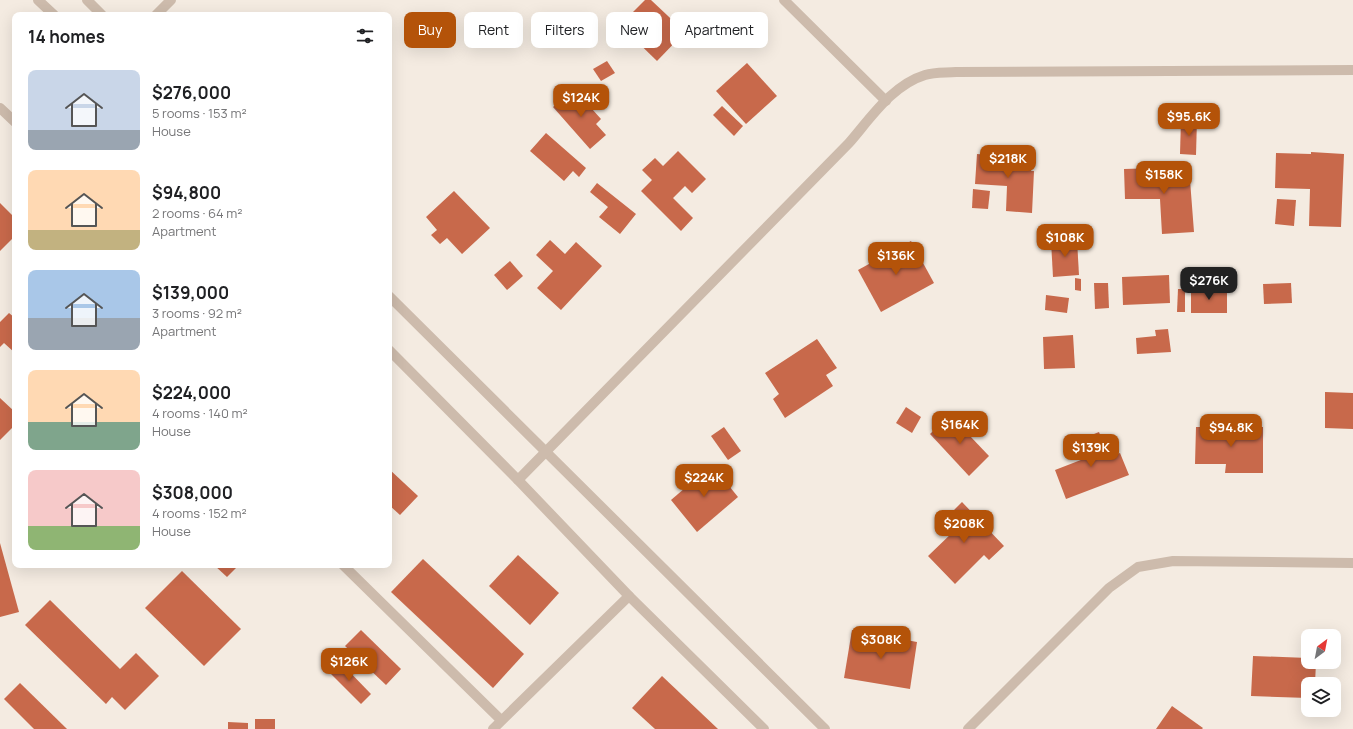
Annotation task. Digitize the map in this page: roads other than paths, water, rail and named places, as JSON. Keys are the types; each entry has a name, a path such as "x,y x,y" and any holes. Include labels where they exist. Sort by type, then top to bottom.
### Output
{"street":[{"path":"38,0 51,12"},
{"path":"87,0 99,12"},
{"path":"159,12 171,0"},
{"path":"784,0 886,101"},
{"path":"518,480 849,143 886,101 905,84 925,75 956,72 1353,70"},
{"path":"0,108 12,119"},
{"path":"392,299 545,453 825,729"},
{"path":"392,353 518,480 629,596 764,729"},
{"path":"968,729 1109,588 1138,567 1173,561 1353,563"},
{"path":"346,568 502,720"},
{"path":"493,729 629,596"}]}
